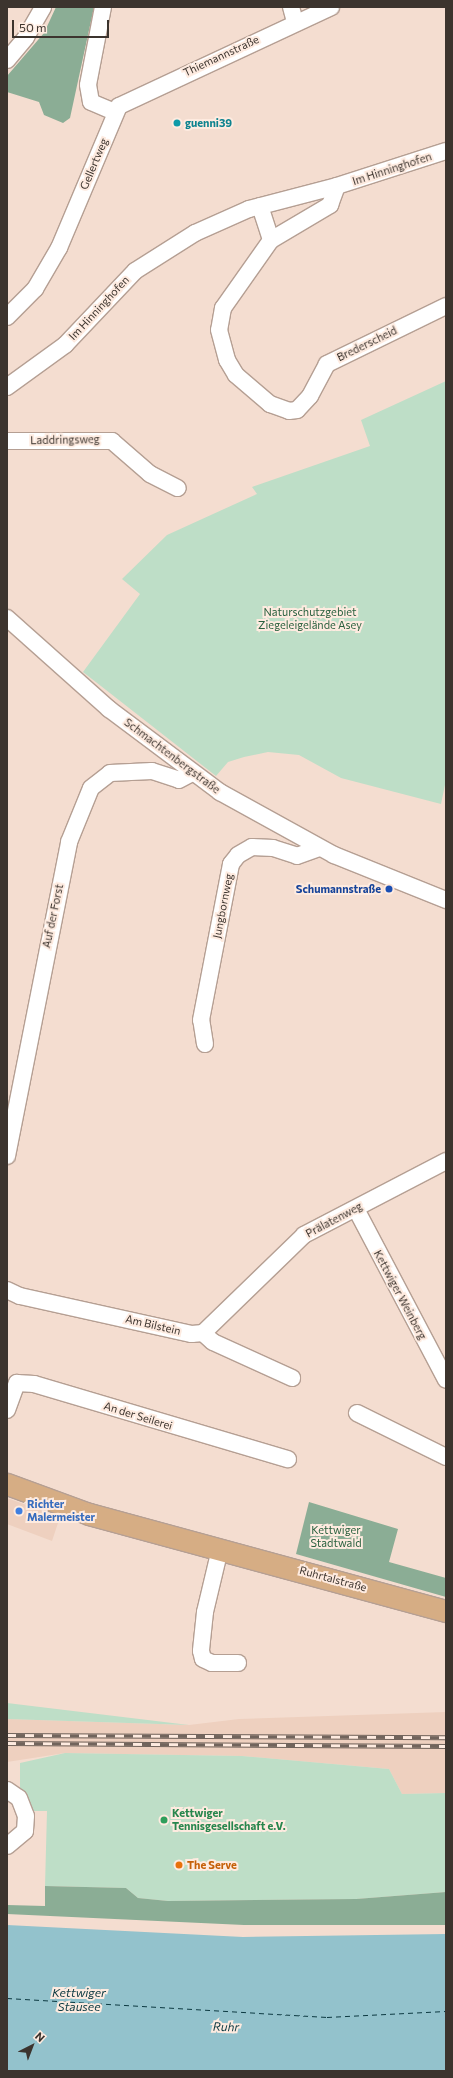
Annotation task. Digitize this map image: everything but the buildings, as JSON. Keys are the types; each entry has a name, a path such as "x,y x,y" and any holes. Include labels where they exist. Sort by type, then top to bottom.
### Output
{"main road":[{"name":"Ruhrtalstraße","path":"7,1484 89,1514 446,1611"}],"street":[{"path":"7,60 26,37 43,7"},
{"path":"103,7 88,85 91,102 115,112"},
{"name":"Thiemannstraße","path":"115,112 126,100 293,14 331,7"},
{"name":"Gellertweg","path":"7,317 35,289 59,248 115,112"},
{"name":"Im Hinninghofen","path":"7,387 65,345 135,271 195,233 260,206 337,186 446,151"},
{"name":"Im Hinninghofen","path":"271,240 330,205 337,186"},
{"path":"260,206 271,240"},
{"name":"Brederscheid","path":"271,240 218,320 227,360 236,375 252,391 282,409 296,410 310,396 327,364 446,306"},
{"name":"Laddringsweg","path":"7,440 112,441 145,470 178,488"},
{"name":"Schmachtenbergstraße","path":"7,618 109,709 192,773 319,848 446,900"},
{"name":"Auf der Forst","path":"7,1156 69,842 91,788 110,773 152,771 179,780 192,773"},
{"name":"Jungbornweg","path":"204,1044 200,1020 231,864 238,855 252,847 273,848 297,856 319,848"},
{"name":"Prälatenweg","path":"202,1333 304,1235 446,1161"},
{"name":"Kettwiger Weinberg","path":"356,1209 446,1380"},
{"name":"Am Bilstein","path":"7,1290 20,1296 192,1334 202,1333"},
{"path":"202,1333 213,1342 292,1378"},
{"name":"An der Seilerei","path":"7,1410 17,1383 34,1384 288,1459"},
{"path":"357,1413 446,1457"},
{"path":"220,1549 205,1612 201,1651 203,1659 212,1663 238,1663"},
{"path":"7,1790 19,1798 26,1816 24,1831 7,1846"}],"shaded area":[{"path":"7,1498 60,1517 52,1541 7,1524"},
{"path":"446,1712 446,1793 402,1794 389,1769 242,1756 65,1753 7,1762 7,1719 189,1725 239,1719"}],"green space":[{"path":"56,7 94,7 70,118 63,123 44,115 39,102 7,92 7,76 44,33"},
{"name":"Naturschutzgebiet Ziegeleigelände Asey","path":"446,381 446,780 441,804 341,778 299,755 268,752 244,757 228,762 216,776 83,672 140,594 122,579 167,535 257,494 252,487 370,446 361,420"},
{"name":"Kettwiger Stadtwald","path":"309,1502 398,1529 389,1562 446,1578 446,1597 296,1554"},
{"path":"7,1703 189,1725 7,1719"},
{"name":"Kettwiger Tennisgesellschaft e.V.","path":"65,1753 242,1756 389,1769 402,1794 446,1793 446,1892 356,1899 168,1901 138,1898 126,1888 45,1886 47,1811 34,1811 20,1788 20,1763"},
{"path":"45,1886 126,1888 138,1898 168,1901 356,1899 446,1892 446,1925 244,1925 7,1914 7,1905 45,1906"}],"water":[{"path":"7,1925 243,1937 446,1934 446,2071 7,2071"}],"ferry route":[{"path":"7,1998 327,2017 446,2011"}],"railway":[{"path":"7,1735 446,1737"},
{"path":"7,1743 446,1746"}],"place":[{"name":"guenni39","path":"177,123"},
{"name":"Schumannstraße","path":"389,889"},
{"name":"Richter Malermeister","path":"19,1511"},
{"name":"Kettwiger Tennisgesellschaft e.V.","path":"164,1820"},
{"name":"The Serve","path":"179,1865"}],"water label":[{"name":"Kettwiger Stausee","path":"79,2000"},
{"name":"Ruhr","path":"226,2027"}]}
